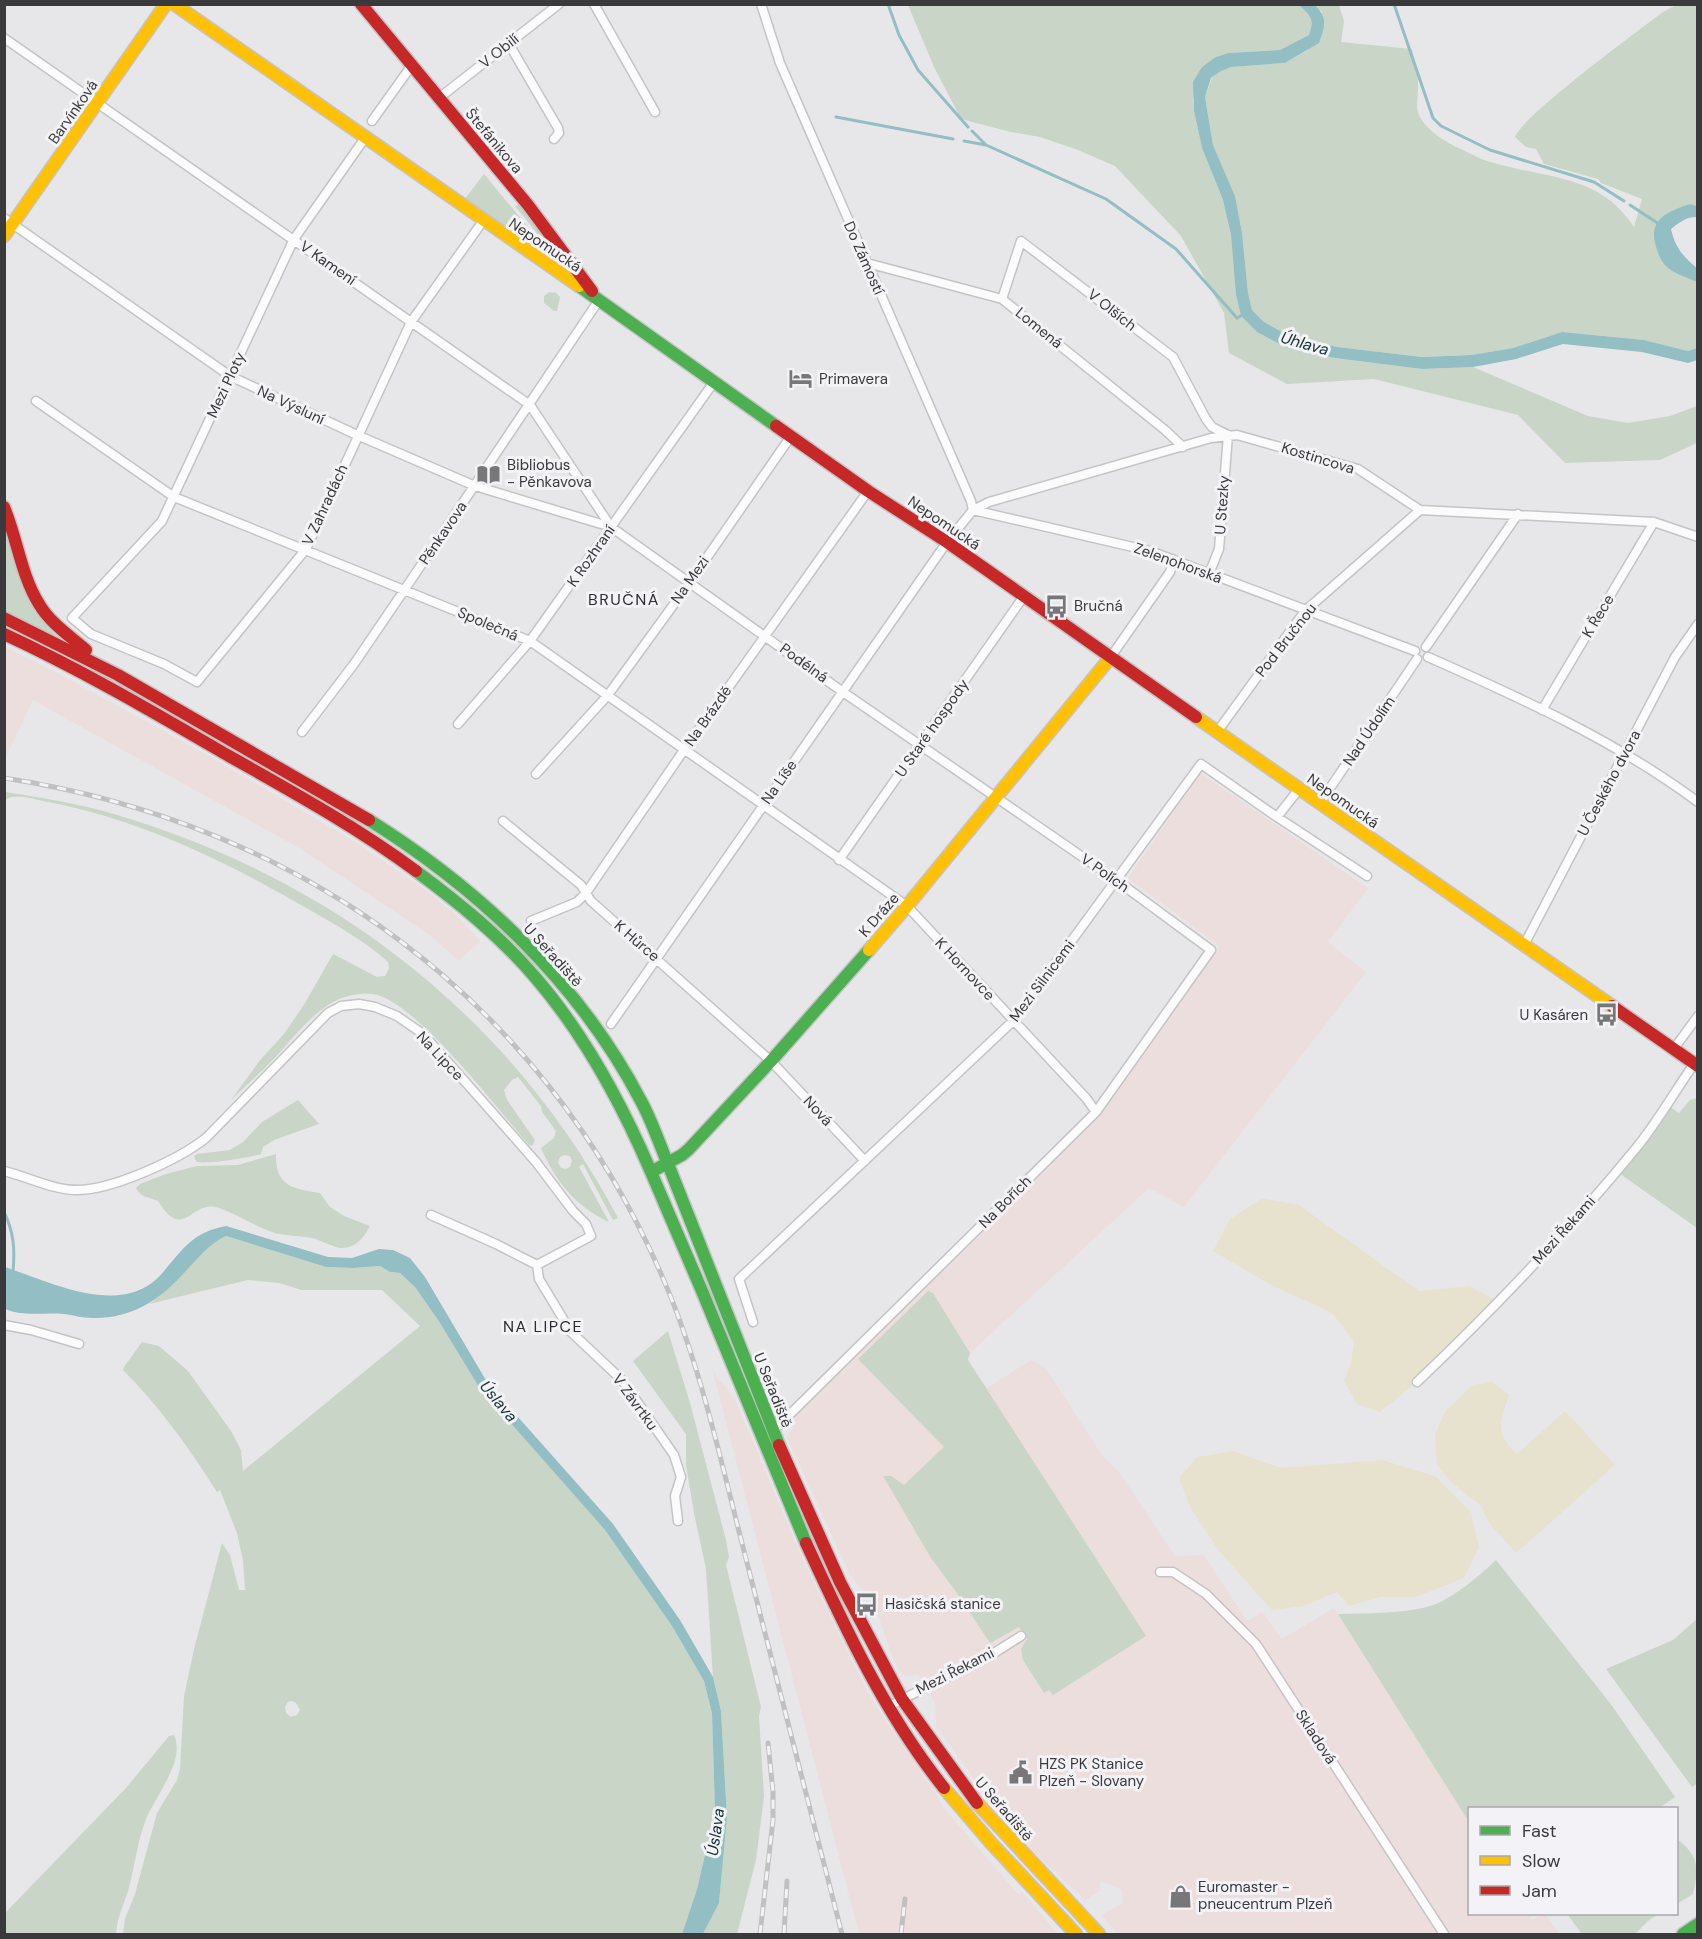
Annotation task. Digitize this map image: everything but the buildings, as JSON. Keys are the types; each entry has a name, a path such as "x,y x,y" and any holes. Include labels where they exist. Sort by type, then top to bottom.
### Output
{"main road":[{"name":"Barvínková","path":"4,236 9,221 98,103 166,4"},
{"name":"Nepomucká","path":"174,4 868,490 947,542 1696,1065"},
{"name":"Štefánikova","path":"361,4 528,205 599,300"},
{"path":"4,507 13,526 38,603 48,617 106,668"},
{"path":"4,618 106,668"},
{"name":"U Seřadiště","path":"4,634 119,692 340,820 418,871 459,902 533,974 568,1018 599,1064 618,1100 688,1257 795,1520 831,1599 889,1706 912,1744 962,1810 1076,1935"},
{"name":"K Dráze","path":"651,1172 668,1164 689,1149 771,1061 907,906 1110,658"},
{"name":"U Seřadiště","path":"106,668 348,808 427,858 507,925 536,955 584,1013 610,1050 640,1101 668,1164 773,1431 840,1582 902,1699 978,1804 1099,1935"},
{"path":"1683,1935 1698,1924"}],"street":[{"name":"V Obilí","path":"439,98 559,4"},
{"path":"594,4 655,112"},
{"name":"Do Zámostí","path":"761,4 780,63 973,510"},
{"name":"V Kamení","path":"4,38 530,405 611,527"},
{"path":"509,44 558,128 559,133 554,139"},
{"path":"372,121 412,65"},
{"name":"Mezi Ploty","path":"72,618 162,521 294,239 365,138"},
{"name":"Na Výsluní","path":"9,221 230,376 357,435 475,486 611,527"},
{"name":"V Zahradách","path":"72,618 91,634 164,664 197,682 306,549 411,322 483,221"},
{"name":"V Olších","path":"1002,299 1021,240 1173,357 1206,419 1212,427 1228,435"},
{"name":"Lomená","path":"867,263 1002,299 1166,430 1184,447"},
{"name":"Pěnkavova","path":"302,732 354,664 599,300"},
{"name":"K Rozhraní","path":"458,724 530,641 714,382"},
{"name":"Společná","path":"36,401 174,497 530,641 907,906"},
{"name":"Kostincova","path":"973,510 989,502 1210,438 1228,435 1250,438 1358,470 1420,510"},
{"name":"U Stezky","path":"1209,574 1219,549 1228,435"},
{"name":"Na Mezi","path":"536,774 608,695 791,436"},
{"name":"Na Brázdě","path":"531,921 577,902 586,893 868,490"},
{"path":"947,542 973,510"},
{"name":"Zelenohorská","path":"973,510 1150,550 1416,655"},
{"path":"1420,510 1654,522 1698,537"},
{"name":"Pod Bručnou","path":"1217,732 1305,611 1420,510"},
{"path":"1518,514 1427,652 1423,660 1416,655 1420,646 1427,652 1625,752 1697,800"},
{"name":"K Řece","path":"1542,710 1654,522"},
{"name":"Podélná","path":"611,527 843,692 997,797"},
{"name":"Na Líše","path":"611,1024 947,542"},
{"path":"1110,658 1170,572 1174,560"},
{"name":"U Staré hospody","path":"839,860 1024,596"},
{"name":"U Českého dvora","path":"1524,945 1675,657 1698,624"},
{"name":"Nad Údolím","path":"1320,803 1416,655"},
{"name":"Mezi Silnicemi","path":"753,1322 739,1279 1013,1021 1201,764 1277,817"},
{"path":"1299,789 1277,817 1367,876"},
{"name":"V Polích","path":"997,797 1211,950"},
{"name":"K Hůrce","path":"503,821 581,885 591,901 771,1061"},
{"name":"K Hornovce","path":"907,906 1086,1098 1096,1112"},
{"name":"Na Bořích","path":"773,1431 1096,1112 1211,950"},
{"name":"Na Lipce","path":"4,1171 63,1189 76,1190 105,1185 169,1162 206,1138 328,1013 341,1006 359,1004 375,1007 397,1016 423,1034 536,1162 573,1211 586,1224 591,1236 537,1265"},
{"path":"1673,1050 1698,1016"},
{"name":"Nová","path":"771,1061 865,1161"},
{"name":"Mezi Řekami","path":"1417,1382 1484,1318 1576,1219 1638,1145 1696,1065"},
{"path":"431,1215 537,1265"},
{"name":"V Závrtku","path":"537,1265 539,1279 571,1332 622,1380 674,1455 681,1477 675,1496 678,1521"},
{"path":"4,1325 79,1344"},
{"name":"Skladová","path":"1160,1572 1173,1572 1206,1594 1256,1644 1444,1935"},
{"name":"Mezi Řekami","path":"889,1706 994,1653 1022,1636"}],"shaded area":[{"path":"5,647 202,752 352,840 419,885 454,913 480,941 459,961 431,936 299,848 33,700 5,759"},
{"path":"1200,773 1368,888 1328,942 1366,972 1184,1207 1149,1188 968,1355 968,1360 987,1388 1031,1360 1045,1367 1102,1455 1120,1473 1175,1556 1204,1555 1247,1621 1262,1612 1282,1639 1334,1608 1468,1819 1468,1915 1529,1915 1532,1920 1540,1915 1546,1915 1560,1934 1118,1934 1101,1915 1123,1903 1122,1890 1103,1882 1099,1885 1101,1890 1085,1900 1045,1863 1001,1816 936,1726 935,1702 918,1674 905,1676 900,1672 894,1662 875,1606 850,1575 787,1437 793,1428 791,1418 1092,1122 1219,946 1128,878"},
{"path":"712,1368 737,1404 803,1560 867,1691 937,1795 942,1806 1018,1894 1022,1892 1058,1934 859,1934"}],"green space":[{"path":"908,5 1299,5 1311,21 1309,35 1280,50 1228,53 1216,57 1193,98 1202,148 1223,200 1231,235 1236,295 1241,316 1257,332 1285,347 1335,358 1422,369 1473,367 1588,416 1628,423 1670,416 1697,406 1697,443 1660,460 1565,463 1518,415 1374,379 1287,384 1229,353 1224,313 1181,236 1115,166 1040,137 961,119 934,67"},
{"path":"1315,5 1339,5 1344,21 1341,42 1412,49 1418,80 1418,113 1426,126 1439,137 1484,160 1585,186 1603,196 1619,209 1634,227 1642,199 1601,183 1598,179 1544,164 1536,149 1526,147 1515,137 1522,127 1558,93 1663,12 1676,5 1697,5 1697,206 1690,204 1656,222 1697,282 1697,348 1688,351 1644,340 1562,332 1513,348 1471,355 1422,357 1337,347 1289,336 1264,322 1252,310 1235,196 1213,145 1205,97 1212,78 1220,71 1231,67 1285,63 1308,50 1322,12"},
{"path":"484,174 542,244 532,247 464,200"},
{"path":"519,205 546,239 544,242 515,206"},
{"path":"549,292 556,293 560,297 557,311 544,303 544,296"},
{"path":"8,533 50,629 58,638 5,613 4,544"},
{"path":"6,792 76,804 117,815 196,842 272,877 342,918 409,965 470,1019 525,1079 575,1146 618,1218 613,1220 583,1164 579,1167 609,1222 576,1201 560,1182 541,1148 554,1138 556,1131 542,1112 541,1106 518,1077 512,1080 504,1090 507,1100 535,1140 532,1146 433,1035 391,1001 373,994 347,996 324,1008 231,1100 261,1059 284,1034 333,954 377,977 385,976 389,968 388,962 360,940 319,915 215,859 150,831 83,810 26,797 5,800","holes":["570,1156 572,1161 570,1167 561,1168 558,1162 560,1157"]},
{"path":"1697,1098 1697,1228 1616,1171 1666,1104 1679,1113 1690,1100"},
{"path":"298,1100 319,1124 274,1140 263,1147 261,1154 217,1162 196,1161 194,1156 197,1154 230,1150 243,1142 262,1122"},
{"path":"276,1154 279,1173 288,1184 302,1190 320,1193 330,1207 344,1216 370,1226 360,1241 352,1246 339,1248 312,1238 275,1233 216,1207 200,1209 181,1219 174,1218 158,1201 142,1195 136,1188 140,1184 166,1174 197,1166 238,1165"},
{"path":"226,1236 326,1267 380,1266 390,1272 400,1273 415,1287 438,1320 479,1387 605,1530 672,1626 704,1681 712,1712 715,1812 697,1889 682,1934 123,1934 125,1919 135,1894 157,1813 177,1780 180,1769 184,1696 222,1543 230,1555 239,1590 245,1590 243,1560 237,1533 220,1490 217,1492 173,1428 123,1370 124,1367 142,1342 159,1346 188,1371 231,1431 241,1450 243,1471 420,1326 382,1290 302,1290 279,1283 248,1280 149,1304 216,1242","holes":["288,1702 296,1703 300,1710 297,1715 291,1717 286,1713 285,1707"]},
{"path":"928,1291 933,1293 970,1353 968,1360 1146,1636 1053,1695 1049,1690 1044,1693 1023,1660 1021,1649 1027,1639 1019,1627 990,1643 931,1558 883,1476 891,1476 904,1485 944,1447 858,1359"},
{"path":"668,1331 690,1403 726,1540 729,1557 726,1565 761,1707 759,1716 764,1796 756,1860 737,1934 703,1934 719,1903 727,1818 721,1711 713,1677 706,1569 686,1465 686,1434 633,1361"},
{"path":"1496,1560 1610,1703 1675,1797 1660,1807 1468,1807 1468,1820 1338,1614 1382,1613 1427,1607 1445,1600"},
{"path":"1697,1619 1698,1783 1692,1787 1606,1669 1673,1640"},
{"path":"174,1735 177,1745 173,1767 146,1819 116,1934 5,1934 5,1913 126,1788 169,1736"},
{"path":"1678,1840 1690,1851 1696,1863 1693,1894 1678,1903"},
{"path":"1568,1915 1658,1915 1650,1919 1635,1934 1582,1934"}],"sand":[{"path":"1262,1198 1299,1205 1419,1291 1469,1286 1499,1302 1417,1382 1380,1412 1357,1404 1344,1381 1351,1363 1354,1341 1332,1313 1271,1285 1213,1251 1230,1219"},
{"path":"1491,1381 1509,1395 1501,1427 1505,1440 1517,1454 1565,1411 1615,1465 1516,1553 1490,1524 1480,1505 1452,1483 1437,1465 1435,1435 1445,1412 1471,1386"},
{"path":"1233,1451 1281,1468 1382,1460 1435,1476 1471,1512 1479,1547 1464,1578 1416,1597 1380,1597 1349,1606 1337,1592 1304,1606 1272,1610 1219,1551 1191,1509 1179,1478 1197,1457"}],"water":[{"name":"Úhlava","path":"1299,5 1315,5 1322,14 1324,27 1319,43 1285,63 1231,67 1221,71 1211,78 1205,97 1213,145 1235,196 1252,310 1264,322 1289,336 1337,347 1422,357 1471,355 1513,348 1562,332 1644,340 1688,351 1697,348 1697,360 1688,363 1642,352 1563,344 1516,359 1473,367 1422,369 1335,358 1285,347 1257,332 1241,316 1236,295 1231,235 1223,200 1202,148 1194,111 1193,82 1202,67 1216,57 1228,53 1280,50 1309,35 1312,25 1310,18"},
{"path":"1690,204 1697,206 1697,217 1680,222 1671,229 1680,251 1697,268 1697,282 1676,273 1665,265 1658,252 1654,234 1655,227 1663,217"},
{"name":"Úslava","path":"226,1226 328,1257 352,1258 379,1249 393,1250 410,1258 425,1277 487,1382 613,1524 680,1620 713,1677 721,1711 727,1818 719,1903 703,1934 682,1934 697,1889 715,1812 712,1713 704,1681 672,1626 605,1530 479,1387 438,1320 415,1287 400,1273 390,1272 380,1266 326,1267 226,1236 209,1248 154,1300 131,1312 106,1318 85,1318 64,1314 27,1314 5,1309 5,1267 66,1288 88,1293 109,1295 129,1293 148,1286 190,1242 206,1232"}],"waterway":[{"path":"888,4 899,35 918,70 968,127"},
{"path":"1394,4 1433,118 1441,126 1490,150 1594,182 1624,201"},
{"path":"836,117 953,139"},
{"path":"972,131 986,145 1106,199 1176,249 1237,318 1244,314"},
{"path":"964,141 986,145"},
{"path":"1630,205 1659,224"},
{"path":"4,1212 13,1241 13,1271"}],"railway":[{"path":"4,778 112,801 215,836 311,882 399,940 479,1009 550,1088 611,1177 662,1276 687,1343 718,1446 842,1934"},
{"path":"760,1934 773,1820 773,1792 768,1743"},
{"path":"784,1934 787,1881"},
{"path":"901,1934 905,1899"}],"traffic: fast":[{"path":"579,286 776,426"},
{"path":"369,820 450,877 488,909 558,979 589,1018 616,1058 645,1109 668,1164"},
{"path":"416,871 493,934 522,962 553,999 600,1070 651,1172"},
{"path":"651,1172 689,1149 869,950"},
{"path":"668,1164 779,1445"},
{"path":"651,1172 806,1543"},
{"path":"1683,1934 1698,1924"}],"traffic: slow":[{"path":"4,236 166,4"},
{"path":"174,4 579,286"},
{"path":"869,950 1110,658"},
{"path":"1196,717 1612,1006"},
{"path":"944,1788 991,1843 1076,1934"},
{"path":"977,1803 1099,1934"}],"traffic: jam":[{"path":"361,4 528,205 592,291"},
{"path":"776,426 868,491 947,542 1196,717"},
{"path":"4,507 23,569 39,604 54,623 86,650"},
{"path":"4,618 118,675 369,820"},
{"path":"4,634 118,692 301,797 348,825 416,871"},
{"path":"1612,1006 1698,1066"},
{"path":"779,1445 840,1582 902,1699 977,1803"},
{"path":"806,1543 868,1670 903,1730 944,1788"}],"place":[{"name":"Primavera","path":"801,379"},
{"name":"Bibliobus - Pěnkavova","path":"489,474"},
{"name":"Bručná","path":"1056,606"},
{"name":"U Kasáren","path":"1606,1015"},
{"name":"Hasičská stanice","path":"867,1604"},
{"name":"HZS PK Stanice Plzeň - Slovany","path":"1021,1773"},
{"name":"Euromaster - pneucentrum Plzeň","path":"1180,1896"}],"district":[{"name":"BRUČNÁ","path":"624,599"},
{"name":"NA LIPCE","path":"543,1326"}]}
